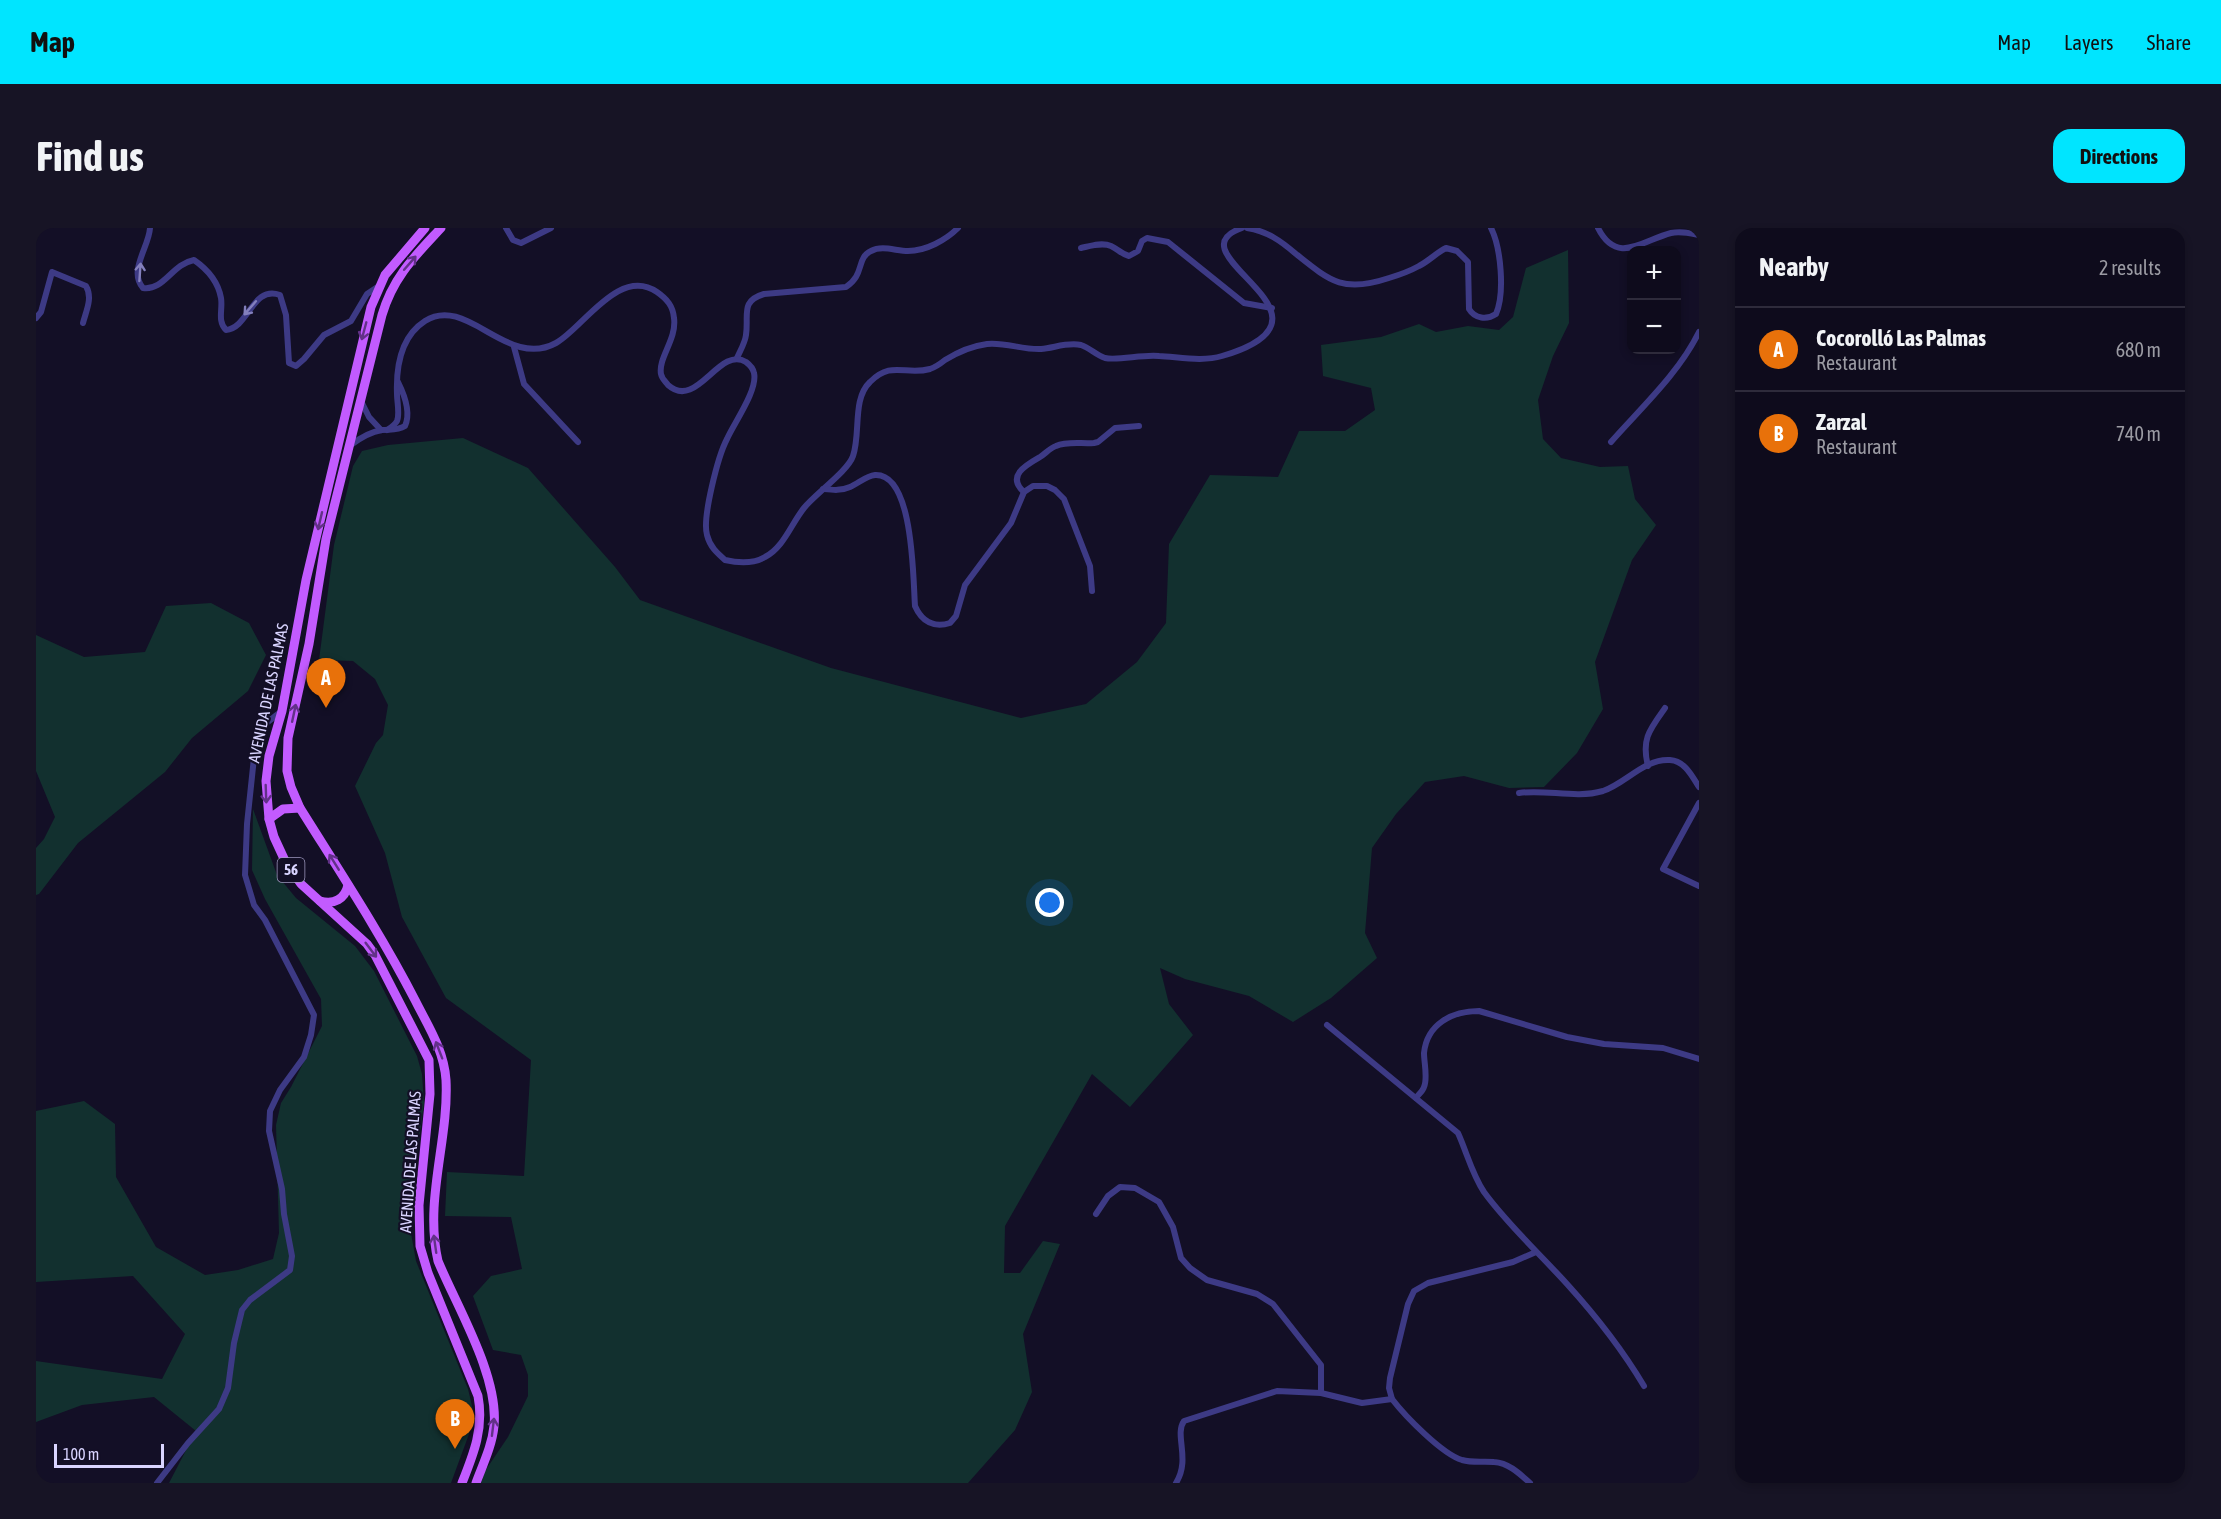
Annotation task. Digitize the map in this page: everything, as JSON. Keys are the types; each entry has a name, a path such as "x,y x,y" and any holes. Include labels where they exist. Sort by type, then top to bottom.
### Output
{"main road":[{"name":"AVENIDA DE LAS PALMAS","path":"425,228 400,255 379,286 363,336 306,580 282,711 266,769 266,794 274,837 286,863 301,884 367,944 375,955 429,1060 430,1094 419,1205 420,1246 428,1274 478,1396 481,1416 478,1440 462,1483"},
{"name":"AVENIDA DE LAS PALMAS","path":"441,228 404,269 388,295 372,348 351,445 326,539 309,644 288,738 287,771 300,808 387,947 443,1058 445,1093 434,1206 435,1245 438,1261 487,1376 495,1414 492,1439 476,1483"},
{"path":"269,819 283,808 300,808"},
{"path":"320,902 333,903 339,900 347,891 348,885"}],"street":[{"path":"150,228 138,273 139,283 143,288 151,289 159,285 174,270 194,260 208,271 218,287 221,299 221,322 226,330 236,327 252,305 266,294 273,292 280,295 286,315 289,363 296,366 324,335 351,321 367,294 379,286"},
{"path":"506,228 511,238 521,243 551,228"},
{"path":"736,358 746,336 747,309 750,300 756,296 846,287 854,282 866,254 872,250 880,248 921,250 951,236 958,228"},
{"path":"384,430 395,424 398,417 396,379 400,357 411,336 425,321 451,316 514,347 534,349 556,343 601,303 619,291 637,287 654,290 664,297 672,308 675,332 661,371 663,380 672,388 684,390 695,387 729,360 736,358 751,366 755,375 754,385 725,442 705,523 710,546 725,560 756,561 777,549 804,508 852,459 863,393 870,382 892,369 908,371 929,369 970,347 987,344 1038,349 1072,344 1083,346 1106,358 1140,355 1187,358 1220,357 1250,346 1268,334 1274,322 1272,308 1241,274 1224,248 1225,240 1230,232 1242,228"},
{"path":"1247,228 1257,229 1275,237 1331,279 1359,286 1406,272 1446,248 1457,251 1468,262 1469,309 1476,316 1484,318 1496,314 1500,305 1501,282 1496,237 1491,228"},
{"path":"1598,228 1608,243 1619,248 1635,247 1683,231 1699,235"},
{"path":"1081,248 1100,244 1109,245 1129,256 1138,251 1142,241 1147,238 1168,242 1244,303 1272,308"},
{"path":"36,318 41,312 52,272 86,286 90,299 83,323"},
{"path":"1611,442 1654,394 1692,346 1699,332"},
{"path":"514,347 524,384 578,442"},
{"path":"351,445 370,433 402,428 407,423 403,393 396,379"},
{"path":"361,401 369,417 384,430"},
{"path":"1024,492 1017,482 1020,471 1025,465 1055,446 1094,443 1114,428 1139,426"},
{"path":"824,489 837,491 849,488 874,475 883,476 892,481 900,494 909,530 915,606 918,614 924,620 936,626 950,623 956,616 966,585 1011,524 1024,492 1034,486 1047,486 1064,499 1090,566 1092,591"},
{"path":"1648,766 1646,743 1649,730 1665,708"},
{"path":"157,1483 188,1443 219,1409 228,1388 234,1343 242,1310 250,1300 290,1270 292,1256 282,1189 269,1131 270,1111 280,1090 304,1057 314,1015 265,920 254,905 245,875 246,824 255,748 265,724 282,711"},
{"path":"1519,793 1581,794 1604,790 1658,761 1670,760 1685,767 1699,787"},
{"path":"1699,802 1663,869 1699,886"},
{"path":"1416,1098 1425,1086 1424,1052 1432,1031 1441,1021 1465,1011 1479,1011 1567,1037 1604,1044 1663,1048 1699,1059"},
{"path":"1327,1025 1458,1133 1476,1179 1484,1192 1622,1349 1644,1386"},
{"path":"1096,1214 1108,1196 1120,1187 1135,1188 1159,1202 1173,1227 1181,1258 1190,1268 1207,1280 1257,1294 1273,1304 1321,1365 1321,1392"},
{"path":"1530,1483 1502,1463 1470,1462 1448,1455 1401,1411 1392,1399 1389,1388 1408,1304 1414,1291 1428,1283 1513,1262 1536,1252"},
{"path":"1176,1483 1182,1473 1184,1459 1180,1428 1184,1421 1277,1391 1321,1392 1362,1403 1392,1399"}],"green space":[{"path":"1568,250 1569,323 1553,356 1538,400 1543,439 1561,458 1600,467 1628,466 1635,499 1656,525 1632,560 1595,662 1603,709 1577,753 1544,787 1509,788 1464,776 1425,782 1396,814 1372,848 1365,933 1377,958 1331,998 1293,1022 1249,996 1185,979 1160,968 1169,1004 1193,1035 1130,1107 1092,1074 1005,1226 1004,1273 1020,1273 1043,1241 1060,1244 1023,1334 1032,1392 1015,1430 968,1483 481,1483 485,1471 508,1437 528,1396 528,1375 521,1355 493,1350 473,1296 491,1276 522,1269 511,1217 445,1216 447,1172 524,1176 531,1060 446,998 402,917 385,853 355,786 376,743 383,735 388,705 375,679 353,661 319,660 334,545 353,466 362,451 388,445 463,438 528,468 615,567 640,600 831,668 1021,718 1086,704 1137,662 1166,623 1169,544 1210,475 1278,477 1299,431 1345,431 1375,410 1371,388 1323,376 1321,345 1381,337 1419,324 1436,332 1468,326 1499,330 1513,317 1526,268"},
{"path":"211,603 249,623 266,655 248,691 192,738 165,772 78,843 36,895 36,848 44,839 55,817 36,771 36,635 84,657 145,652 166,606"},
{"path":"253,809 277,875 296,898 355,946 374,971 417,1056 422,1074 424,1103 410,1209 411,1233 416,1261 468,1389 473,1410 469,1434 451,1483 169,1483 196,1431 154,1397 82,1405 36,1422 36,1361 162,1379 185,1334 133,1276 36,1282 36,1111 84,1101 115,1124 116,1177 156,1247 205,1275 238,1270 273,1259 279,1233 276,1125 281,1103 322,1026 321,999 265,899 252,870"}],"place":[{"name":"Cocorolló Las Palmas","path":"326,708"},
{"name":"Zarzal","path":"455,1449"}]}
